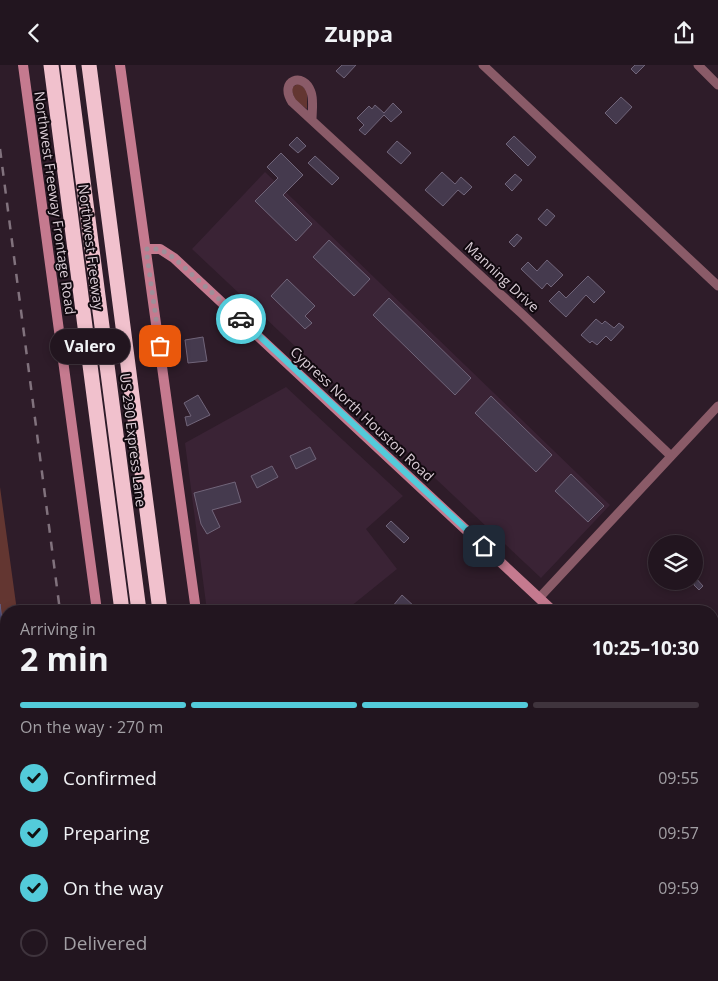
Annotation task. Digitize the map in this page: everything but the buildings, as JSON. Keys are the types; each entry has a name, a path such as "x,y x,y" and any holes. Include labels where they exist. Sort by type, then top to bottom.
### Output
{"highway":[{"name":"Northwest Freeway","path":"51,65 121,605"},
{"name":"US 290 Express Lane","path":"68,65 138,605"},
{"name":"Northwest Freeway","path":"89,65 159,605"}],"main road":[{"name":"Northwest Freeway Frontage Road","path":"23,65 97,605"},
{"path":"120,65 195,605"},
{"name":"Cypress North Houston Road","path":"146,249 160,249 174,258 547,605"}],"street":[{"path":"483,65 718,286"},
{"path":"698,65 718,85"},
{"name":"Manning Drive","path":"312,121 671,455"},
{"path":"540,597 718,406"}],"shaded area":[{"path":"299,83 307,91 307,109 295,100 291,88"},
{"path":"265,172 610,505 541,578 192,249"},
{"path":"286,387 403,496 366,529 397,569 352,605 206,605 185,443"},
{"path":"0,487 16,605 0,605"}],"railway":[{"path":"0,149 59,605"}],"way so far":[{"path":"160,346 146,249 160,249 174,258 241,319"}],"place":[{"name":"Valero","path":"160,346"}],"route":[{"path":"241,319 484,546"}]}
